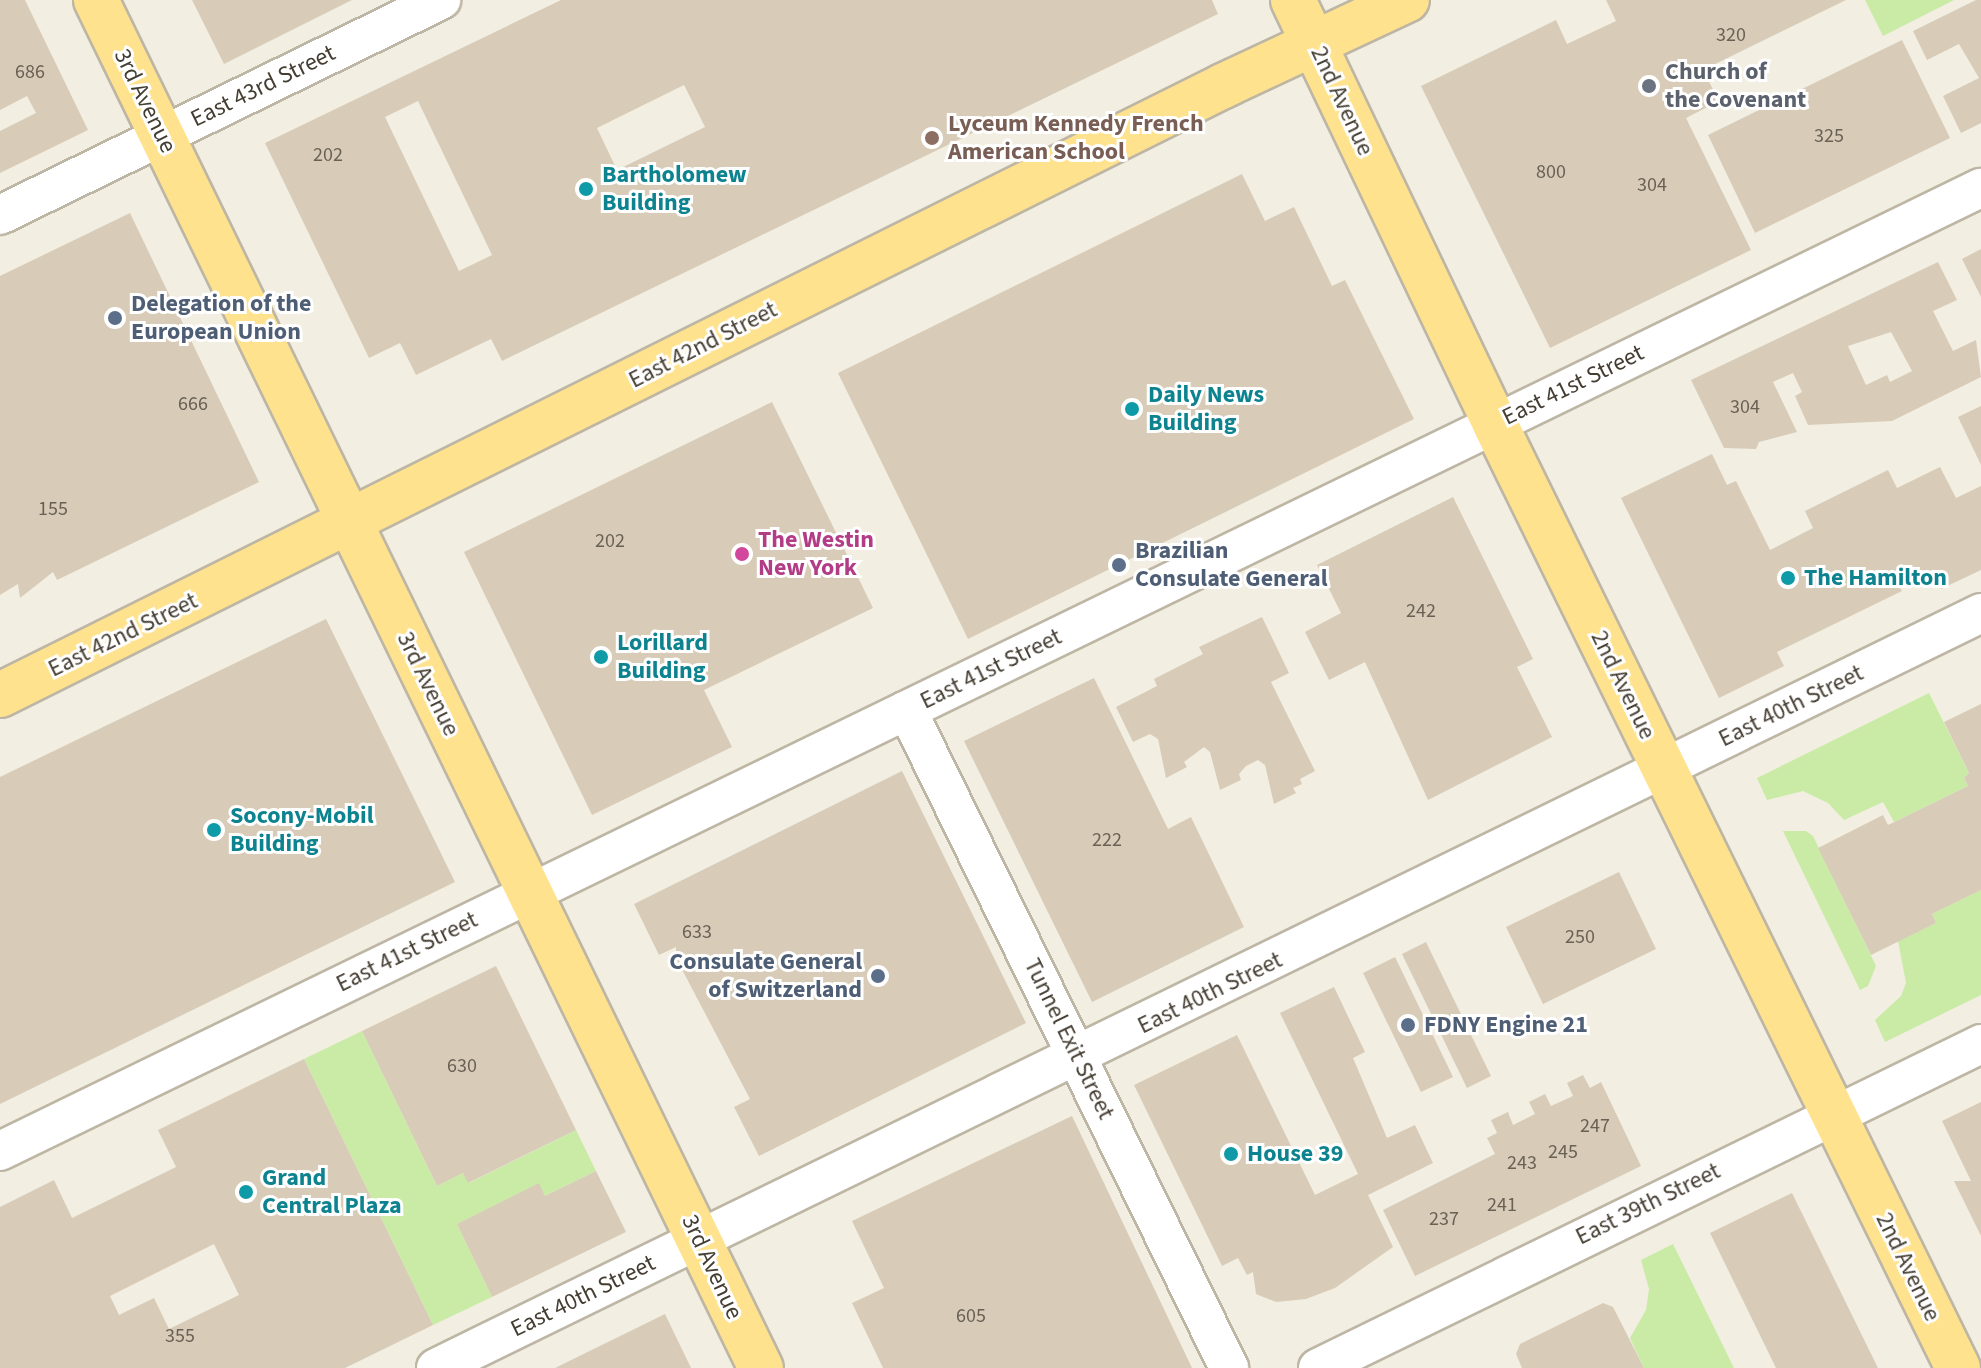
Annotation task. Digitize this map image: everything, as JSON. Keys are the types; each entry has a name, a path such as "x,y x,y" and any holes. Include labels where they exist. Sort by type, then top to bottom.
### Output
{"main road":[{"name":"3rd Avenue","path":"96,0 761,1368"},
{"name":"2nd Avenue","path":"1293,0 1495,424 1958,1368"},
{"name":"East 42nd Street","path":"0,695 1314,43 1407,0"}],"street":[{"name":"East 43rd Street","path":"0,215 441,0"},
{"name":"East 41st Street","path":"0,1151 1981,188"},
{"name":"East 40th Street","path":"436,1368 1981,613"},
{"name":"Tunnel Exit Street","path":"907,710 1229,1368"},
{"name":"East 39th Street","path":"1318,1368 1833,1113 1981,1044"}],"green space":[{"path":"1865,0 1954,0 1883,36"},
{"path":"1929,693 1969,773 1964,778 1968,786 1894,822 1883,802 1844,820 1828,803 1803,791 1767,800 1757,778"},
{"path":"1783,831 1806,831 1813,836 1876,966 1868,986 1860,990"},
{"path":"1981,890 1981,995 1885,1042 1875,1020 1901,996 1906,983 1898,941 1936,923 1932,914"},
{"path":"362,1031 437,1186 463,1173 469,1183 576,1130 596,1171 545,1196 539,1184 457,1224 492,1297 433,1325 304,1059"},
{"path":"1673,1244 1734,1368 1644,1368 1630,1338 1646,1310 1649,1289 1641,1260"}],"building":[{"path":"0,0 25,0 88,130 0,173 0,131 36,113 27,96 0,110"},
{"path":"192,0 352,0 224,64"},
{"path":"561,0 1212,0 1218,14 502,361 491,339 416,375 400,343 369,358 265,143","holes":["684,85 705,127 617,170 597,128","418,101 492,255 459,271 385,117"]},
{"path":"1606,0 1846,0 1703,70 1719,101 1686,118 1751,250 1550,348 1421,86 1556,20 1567,44 1616,21"},
{"path":"1981,0 1981,123 1961,133 1943,96 1979,78 1959,44 1927,60 1913,31"},
{"path":"1902,40 1950,138 1755,233 1708,135"},
{"name":"Daily News Building","path":"1242,174 1265,221 1294,207 1332,286 1345,280 1414,419 968,639 838,373"},
{"path":"130,213 259,482 57,580 53,572 20,598 18,584 0,595 0,276"},
{"path":"1981,249 1981,297 1962,259"},
{"path":"1938,262 1957,300 1933,311 1953,351 1976,340 1981,377 1892,421 1808,425 1795,396 1802,392 1793,373 1773,382 1797,432 1759,442 1756,449 1724,448 1691,380","holes":["1891,332 1912,371 1890,382 1887,375 1866,385 1848,346"]},
{"path":"772,402 873,608 704,690 732,747 592,815 464,552"},
{"path":"1981,406 1981,465 1958,417"},
{"name":"The Hamilton","path":"1712,454 1727,485 1736,481 1770,550 1813,528 1805,511 1888,470 1897,488 1940,467 1956,498 1981,486 1981,570 1941,589 1932,570 1899,586 1902,591 1777,652 1784,666 1719,698 1621,498"},
{"path":"1453,497 1533,659 1517,667 1552,737 1428,800 1365,662 1329,680 1305,632 1341,613 1317,565"},
{"path":"1262,617 1289,673 1271,682 1315,771 1300,779 1302,784 1293,788 1296,793 1274,804 1265,765 1258,760 1246,766 1239,774 1241,780 1220,790 1210,752 1204,747 1184,762 1187,767 1166,778 1158,739 1150,734 1133,742 1116,707 1157,686 1154,679 1203,654 1199,647"},
{"name":"Socony-Mobil Building","path":"326,619 455,882 0,1104 0,777"},
{"path":"1094,678 1168,829 1191,817 1244,927 1092,1002 964,741"},
{"path":"1981,704 1981,890 1932,914 1936,923 1871,955 1818,848 1883,815 1888,825 1968,786 1964,778 1969,773 1944,722"},
{"path":"902,771 1026,1023 759,1156 734,1107 750,1099 676,958 676,947 659,955 634,904"},
{"path":"1619,872 1656,949 1543,1004 1506,927"},
{"path":"1426,942 1491,1076 1467,1088 1402,954"},
{"name":"FDNY Engine 21","path":"1395,957 1453,1077 1421,1092 1363,973"},
{"path":"496,966 576,1130 468,1183 463,1173 437,1186 362,1031"},
{"name":"House 39","path":"1334,987 1365,1052 1353,1058 1387,1138 1415,1125 1433,1163 1368,1195 1393,1247 1335,1288 1306,1299 1276,1302 1256,1294 1253,1272 1247,1275 1238,1258 1222,1266 1134,1085 1237,1035 1315,1195 1358,1174 1280,1013"},
{"name":"Grand Central Plaza","path":"304,1059 433,1325 345,1368 0,1368 0,1207 54,1180 72,1218 176,1167 158,1130","holes":["214,1244 239,1295 169,1329 154,1298 119,1315 110,1296"]},
{"path":"1583,1075 1590,1088 1601,1082 1641,1166 1415,1276 1383,1210 1495,1154 1487,1138 1497,1133 1491,1120 1508,1112 1513,1125 1535,1114 1529,1102 1545,1094 1551,1106 1573,1096 1567,1083"},
{"path":"1981,1102 1981,1236 1954,1181 1971,1181 1942,1121"},
{"path":"1072,1116 1192,1368 883,1368 852,1303 884,1288 852,1221"},
{"path":"596,1171 626,1232 492,1297 457,1224 539,1183 545,1196"},
{"path":"1792,1193 1878,1368 1776,1368 1710,1233"},
{"path":"1603,1303 1613,1307 1644,1368 1522,1368 1516,1354 1520,1344"},
{"path":"665,1314 691,1368 555,1368"}],"place":[{"name":"Church of the Covenant","path":"1649,86"},
{"name":"Lyceum Kennedy French American School","path":"932,138"},
{"name":"Bartholomew Building","path":"586,189"},
{"name":"Delegation of the European Union","path":"115,318"},
{"name":"Daily News Building","path":"1132,409"},
{"name":"The Westin New York","path":"742,554"},
{"name":"Brazilian Consulate General","path":"1119,565"},
{"name":"The Hamilton","path":"1788,578"},
{"name":"Lorillard Building","path":"601,657"},
{"name":"Socony-Mobil Building","path":"214,830"},
{"name":"Consulate General of Switzerland","path":"878,976"},
{"name":"FDNY Engine 21","path":"1408,1025"},
{"name":"House 39","path":"1231,1154"},
{"name":"Grand Central Plaza","path":"246,1192"}]}
